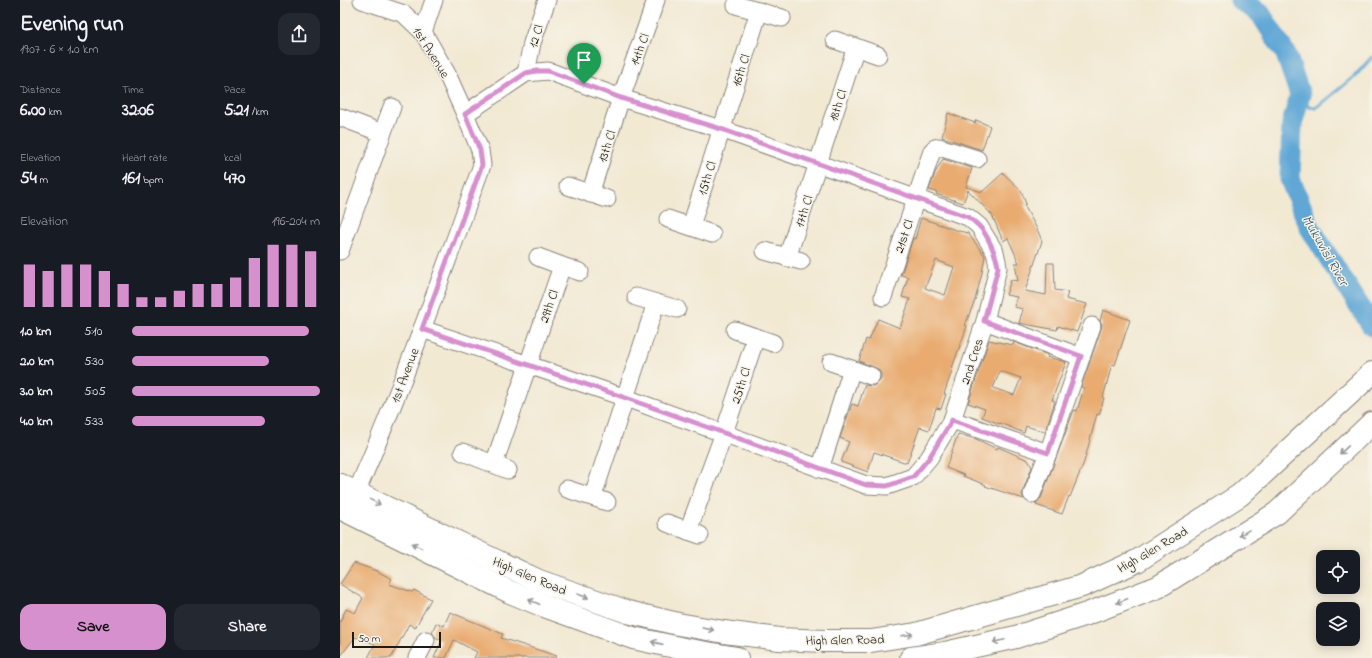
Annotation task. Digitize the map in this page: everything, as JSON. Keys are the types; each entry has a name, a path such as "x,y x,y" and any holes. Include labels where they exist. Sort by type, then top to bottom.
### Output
{"main road":[{"name":"High Glen Road","path":"348,489 539,581 628,612 678,624 779,639 871,641 916,634 1082,586 1137,561 1240,494 1368,377"},
{"path":"911,658 945,653 1016,637 1087,614 1158,587 1277,513 1372,423"},
{"name":"High Glen Road","path":"340,508 510,592 544,606 633,638 737,658"}],"street":[{"name":"1st Avenue","path":"348,489 374,452 422,329 482,165 480,150 465,114 447,74 423,32 404,14 362,0"},
{"path":"423,32 434,0"},
{"name":"12 Cl","path":"526,73 532,43 547,0"},
{"name":"14th Cl","path":"621,98 656,0"},
{"path":"736,5 782,18"},
{"name":"16th Cl","path":"721,129 759,11"},
{"path":"835,40 878,55"},
{"name":"18th Cl","path":"818,163 856,48"},
{"name":"2nd Cres","path":"422,329 626,398 866,485 887,486 913,477 929,458 952,420 984,321 998,268 998,260 995,252 979,226 968,217 721,129 621,98 548,71 526,73 465,114"},
{"name":"13th Cl","path":"590,194 621,98"},
{"path":"340,251 344,226 392,107"},
{"path":"340,117 382,133"},
{"name":"15th Cl","path":"691,226 721,129"},
{"name":"21st Cl","path":"884,298 932,151 939,147 976,159"},
{"name":"17th Cl","path":"765,251 794,259 818,163"},
{"path":"568,186 607,199"},
{"path":"668,219 712,234"},
{"path":"538,257 580,272"},
{"name":"29th Cl","path":"463,452 501,467 528,364 562,266"},
{"path":"636,297 677,309"},
{"path":"568,489 600,499 626,398 656,303"},
{"path":"984,321 1081,356"},
{"path":"1032,494 1048,453 1092,326"},
{"path":"736,330 773,343"},
{"name":"25th Cl","path":"668,523 694,533 724,433 756,337"},
{"path":"831,362 871,376"},
{"path":"820,469 852,369"},
{"path":"952,420 1048,453"},
{"path":"417,658 426,640"}],"building":[{"path":"948,113 975,123 976,120 990,126 982,150 942,137"},
{"path":"943,159 972,168 966,187 982,192 1003,173 1021,190 1026,204 1024,205 1042,241 1025,291 1046,295 1047,263 1054,263 1055,290 1068,292 1066,299 1087,304 1077,332 1058,326 1057,330 1019,323 1023,309 1014,307 1017,297 1006,295 1011,280 1018,281 1015,263 1019,263 1008,238 1003,241 992,215 968,190 963,203 936,194 937,192 929,190 935,173"},
{"path":"921,218 968,233 985,256 982,273 975,300 965,325 967,326 944,394 946,394 941,409 936,408 929,430 920,427 907,463 874,452 868,472 841,462 849,442 840,438 852,404 858,406 865,385 873,386 881,379 881,374 878,369 859,361 866,339 869,340 878,319 900,328 910,299 902,297 908,277 901,275 913,238 915,239","holes":["936,260 954,267 945,295 925,288"]},
{"path":"1103,310 1130,320 1115,365 1112,364 1104,398 1099,415 1097,414 1084,462 1062,514 1036,505 1036,503 1041,498 1074,410 1077,411 1084,388 1081,387 1101,329 1102,324 1100,321"},
{"path":"989,340 1013,345 1014,342 1048,355 1047,357 1066,362 1052,400 1055,401 1045,432 1026,426 1024,433 1000,424 982,417 985,409 968,403","holes":["1000,371 1021,378 1014,395 993,388"]},
{"path":"958,434 976,439 997,449 998,447 1028,460 1032,467 1023,490 1022,495 1024,499 985,486 986,485 946,468"},
{"path":"354,563 377,571 392,579 389,584 412,592 414,590 431,599 415,628 409,624 391,658 368,658 375,644 355,637 340,657 340,622 346,609 355,613 363,598 340,584"},
{"path":"450,612 503,634 501,638 557,656 556,658 474,658 477,652 454,640 446,658 434,658 442,640 435,637 432,632 436,623 444,626"}],"waterway":[{"name":"Mukuvisi River","path":"1240,0 1260,13 1286,54 1300,95 1292,124 1290,179 1310,228 1372,326"},
{"path":"1298,103 1316,108 1355,76 1372,57"}],"route":[{"path":"548,71 584,84 621,98 721,129 968,217 979,226 995,252 998,260 998,268 984,321 1081,356 1048,453 952,420 929,458 913,477 887,486 866,485 626,398 422,329 482,165 480,150 465,114 526,73 548,71"}]}
